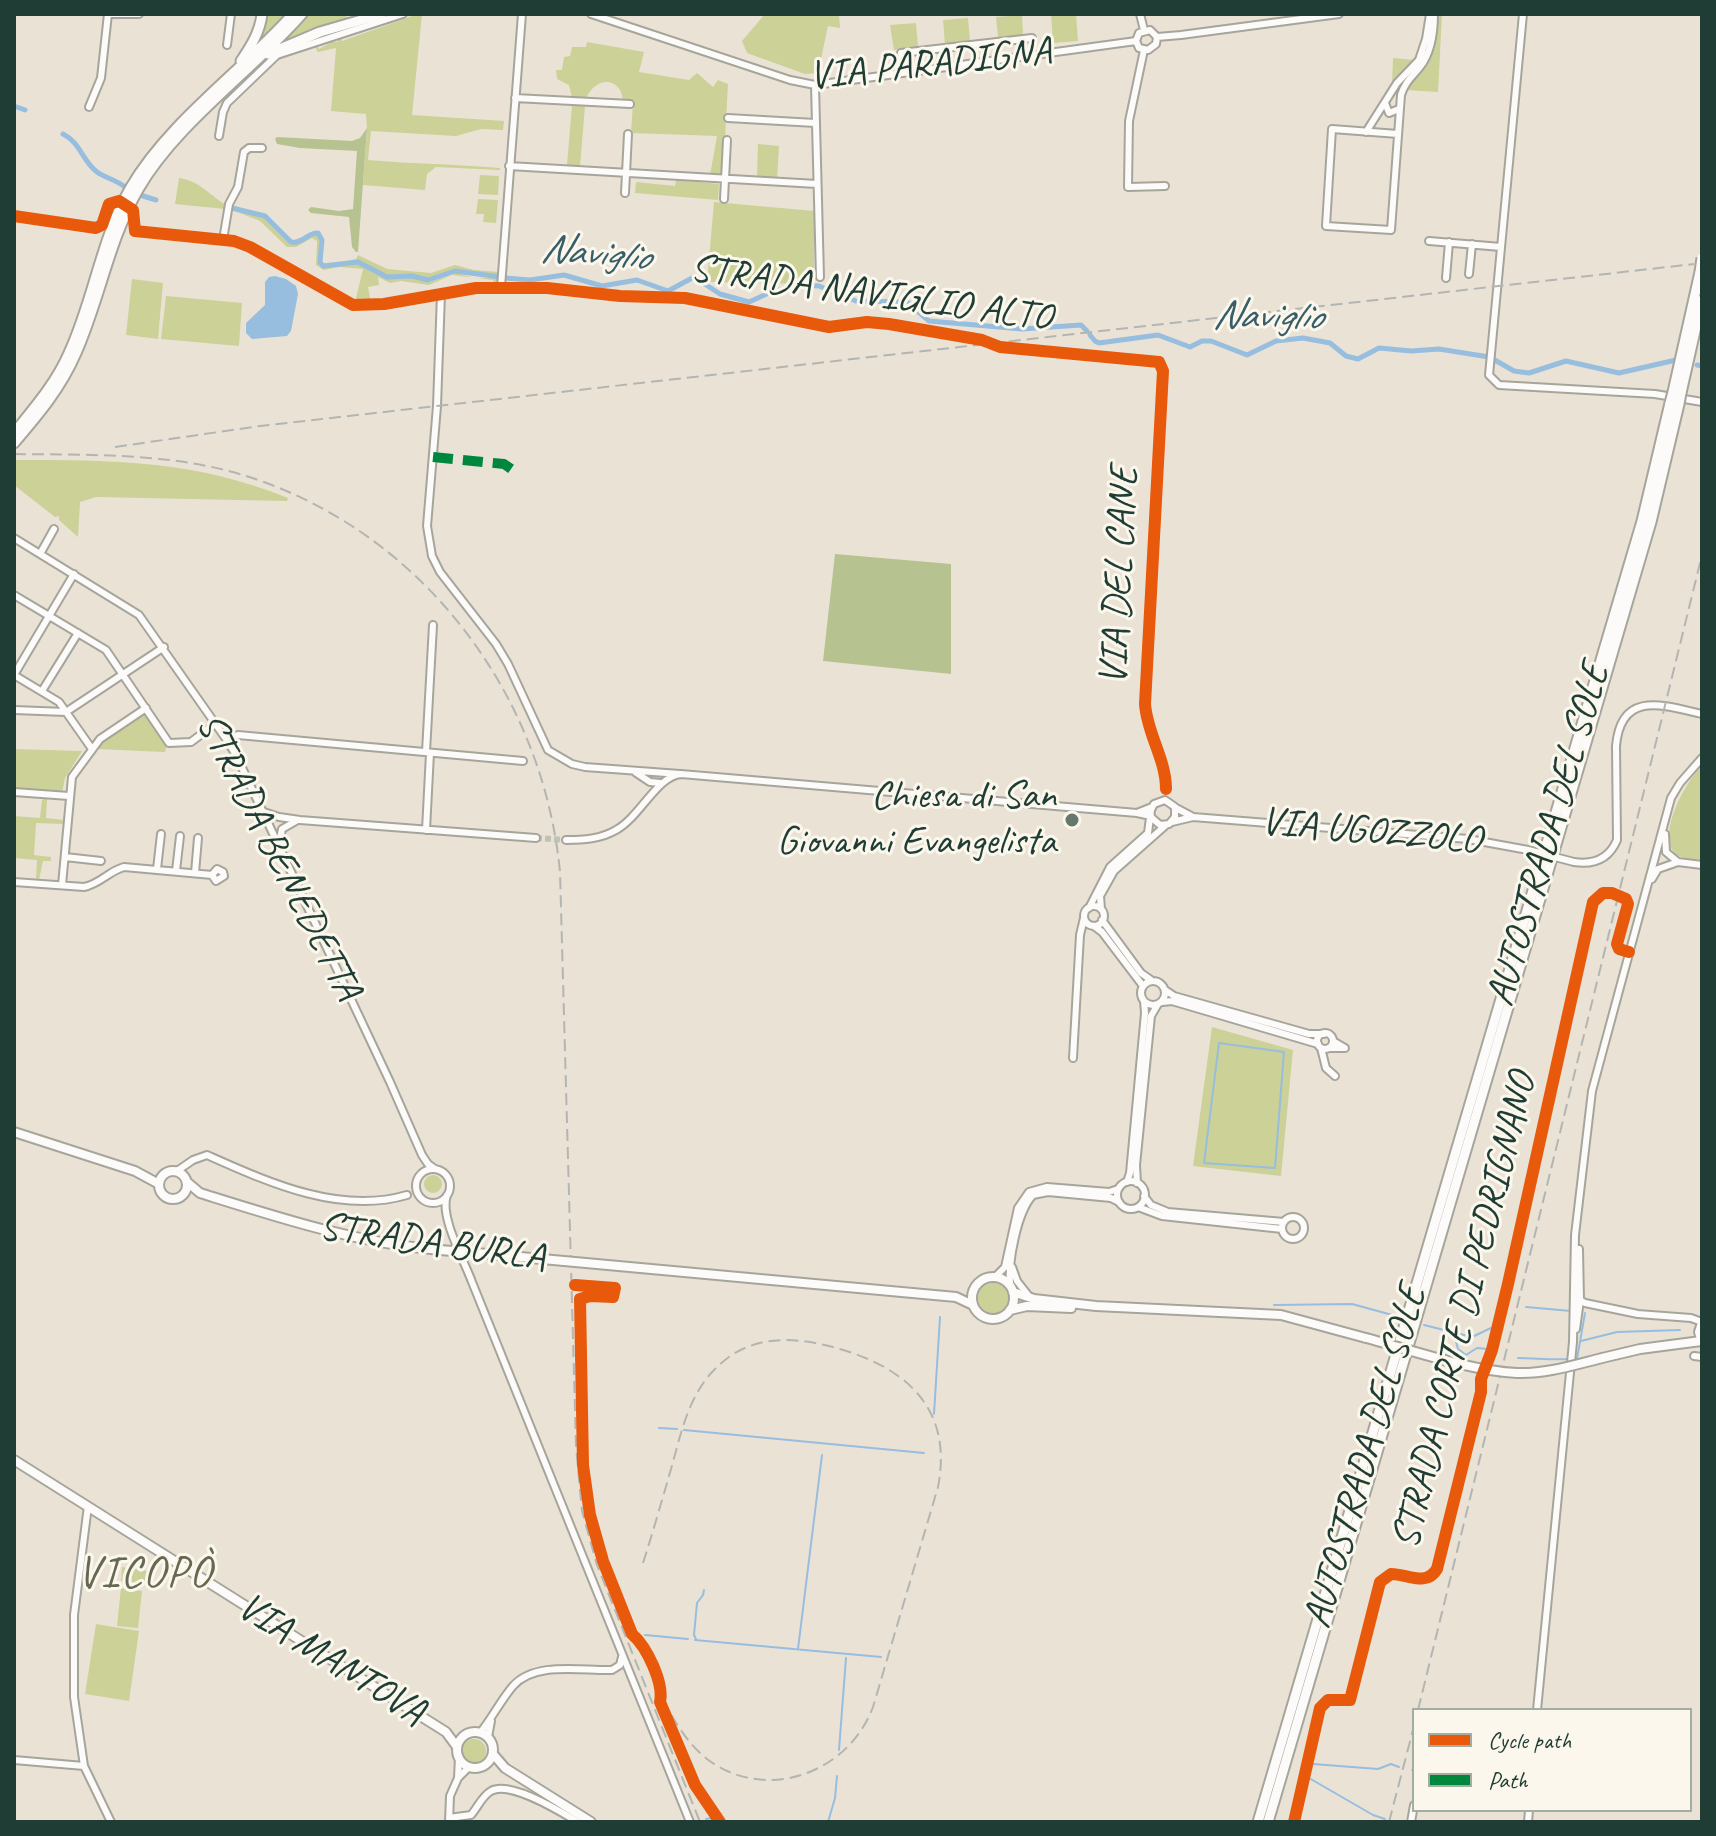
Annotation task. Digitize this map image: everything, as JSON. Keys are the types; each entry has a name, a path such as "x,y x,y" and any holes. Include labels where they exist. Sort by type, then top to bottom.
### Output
{"highway":[{"path":"205,101 254,41 262,14"},
{"path":"14,433 44,403 70,352 130,188 156,151 293,14"},
{"path":"14,443 76,355 120,226 138,190 164,152 302,14"},
{"path":"349,14 366,14"},
{"path":"232,85 281,46 382,14"},
{"name":"AUTOSTRADA DEL SOLE","path":"1685,356 1702,258"},
{"name":"AUTOSTRADA DEL SOLE","path":"1258,1822 1283,1755 1642,521 1702,300"},
{"path":"1252,1822 1267,1773 1283,1755"},
{"name":"AUTOSTRADA DEL SOLE","path":"1270,1822 1283,1755"}],"main road":[{"name":"STRADA BURLA","path":"14,1132 146,1176 159,1184 168,1197 200,1193 333,1234 388,1245 956,1297 973,1305 982,1316 993,1319 1027,1306 1096,1306 1281,1315 1482,1368 1516,1373 1556,1369 1640,1349 1702,1341 1699,1332 1702,1323"},
{"name":"STRADA BURLA","path":"146,1176 177,1171 200,1193"},
{"path":"159,1184 165,1174"},
{"path":"183,1194 186,1180"},
{"name":"STRADA BURLA","path":"956,1297 974,1289 982,1280 995,1277 1011,1289 1034,1299 1096,1306"},
{"path":"973,1305 974,1289"},
{"path":"1010,1310 1011,1289"},
{"name":"VIA MANTOVA","path":"14,1460 446,1732 484,1735"},
{"name":"VIA MANTOVA","path":"446,1732 469,1767"},
{"name":"VIA MANTOVA","path":"458,1752 466,1735"},
{"path":"484,1735 492,1744 493,1754 505,1768 591,1822"},
{"path":"486,1765 493,1754"},
{"path":"469,1767 486,1765 505,1768"}],"street":[{"path":"89,107 101,78 107,14 139,14"},
{"path":"227,45 231,14"},
{"path":"219,136 227,103 275,56 403,14"},
{"path":"502,281 521,14"},
{"name":"VIA PARADIGNA","path":"591,14 790,80 815,85 1136,41"},
{"path":"1140,14 1144,30"},
{"path":"1263,14 1263,24"},
{"path":"1157,37 1339,14"},
{"path":"1366,132 1399,81 1420,58 1432,14"},
{"path":"1398,134 1332,129 1326,226 1391,230 1398,134 1399,109 1405,83 1425,59 1431,38 1432,14"},
{"path":"1523,15 1489,375 1499,385 1655,394 1702,402"},
{"path":"1144,50 1136,41 1136,36 1150,30 1157,37"},
{"path":"1144,50 1153,48 1157,37"},
{"path":"903,73 901,53 1032,38"},
{"path":"1144,50 1129,121 1128,187 1165,186"},
{"path":"911,52 913,71"},
{"path":"815,85 820,277"},
{"path":"515,98 630,104"},
{"path":"1385,103 1384,107 1389,113 1399,109"},
{"path":"728,118 815,123"},
{"path":"625,193 628,134"},
{"path":"724,199 727,140"},
{"path":"223,240 229,207 238,188 244,152 248,148 262,148"},
{"path":"509,166 817,184"},
{"path":"14,216 96,228 102,225 109,204 119,201"},
{"name":"STRADA NAVIGLIO ALTO","path":"132,209 132,227 136,232 223,240 250,247 353,305 384,304 502,281 615,296 685,298 824,326 867,322 889,324 982,340 1000,347 1161,364"},
{"path":"1429,241 1501,247"},
{"path":"1446,278 1449,242"},
{"path":"1469,274 1472,244"},
{"path":"441,294 437,406 427,526 432,556 440,572 508,664 548,750 572,764 646,775 680,774 793,782 1137,813 1151,817 1157,824 1169,824"},
{"name":"VIA DEL CANE","path":"1161,364 1145,704 1148,729 1165,774 1165,801"},
{"path":"40,554 54,529"},
{"name":"STRADA BENEDETTA","path":"15,540 134,611 164,647 236,755 422,1155 428,1164 447,1177 450,1187 444,1204 447,1216 621,1650 627,1674 690,1822"},
{"path":"74,574 14,675 59,702 92,749"},
{"path":"14,607 17,596 107,650 169,743 191,742 215,724"},
{"path":"426,830 433,625"},
{"path":"42,691 78,633"},
{"path":"14,710 66,712 164,647"},
{"name":"VIA UGOZZOLO","path":"1169,824 1193,817 1468,839 1574,862 1590,862 1604,858 1613,850 1617,840 1617,731 1628,713 1644,705 1655,704 1702,714"},
{"path":"62,885 72,777 100,739 146,708"},
{"path":"226,739 238,735 523,761"},
{"path":"1537,1708 1576,1309 1575,1256 1592,1091 1666,816 1680,783 1702,758"},
{"path":"646,775 652,774 659,784"},
{"path":"566,840 603,836 616,830 648,801 659,784 670,776 680,774"},
{"path":"646,775 650,789 648,801"},
{"path":"14,792 69,796"},
{"path":"1137,813 1165,801"},
{"name":"VIA UGOZZOLO","path":"1165,801 1193,817"},
{"path":"1073,1058 1080,935 1084,918 1107,872 1146,836 1152,807"},
{"path":"1175,807 1176,813 1169,824 1114,871 1101,894 1102,920 1141,973 1158,981 1174,996 1309,1034 1331,1036 1324,1057 1327,1071 1335,1076"},
{"path":"261,809 267,815 300,820 536,838"},
{"path":"1666,816 1664,843 1669,860"},
{"path":"279,817 273,820 270,828 282,829"},
{"path":"279,846 282,829 300,820"},
{"path":"157,869 161,834"},
{"path":"66,835 78,835"},
{"path":"176,871 180,836"},
{"path":"195,873 198,838"},
{"path":"1656,856 1702,865"},
{"path":"65,857 101,861"},
{"path":"1645,894 1658,869 1669,860"},
{"path":"14,882 93,885 112,870 124,867 212,875"},
{"name":"STRADA CORTE DI PEDRIGNANO","path":"1294,1822 1320,1708 1328,1700 1350,1700 1380,1582 1384,1577 1397,1574 1424,1580 1435,1574 1437,1569 1481,1392 1481,1379 1492,1350 1508,1284 1593,902 1603,893 1612,893"},
{"path":"1626,899 1628,904 1617,944 1619,949 1629,952"},
{"path":"1089,908 1094,906 1101,909"},
{"path":"1084,918 1102,932 1143,986"},
{"path":"1080,935 1102,920"},
{"path":"995,1277 1005,1267 1018,1208 1029,1192 1047,1187 1109,1192 1127,1182 1144,1027 1141,994 1143,986 1151,980"},
{"path":"1137,1183 1136,1165 1151,1016 1165,990"},
{"path":"1144,1001 1149,1004 1172,1001 1326,1046"},
{"path":"1324,1034 1318,1038 1326,1046"},
{"name":"STRADA BENEDETTA","path":"188,1164 207,1155 265,1181 322,1196 378,1199 407,1195 420,1197 440,1208 447,1216"},
{"path":"407,1195 416,1186 422,1155"},
{"path":"177,1171 188,1164"},
{"path":"186,1180 188,1164"},
{"path":"420,1175 435,1169"},
{"path":"1127,1182 1137,1183 1151,1205 1163,1211 1283,1226"},
{"path":"416,1186 420,1197"},
{"path":"1118,1189 1119,1202"},
{"path":"1011,1289 1009,1274 1026,1204 1040,1192 1111,1198 1128,1209 1138,1207 1162,1216 1283,1226 1294,1218 1303,1224 1301,1235 1289,1239 1283,1226"},
{"path":"431,1203 441,1201 447,1195"},
{"path":"1138,1207 1144,1196"},
{"path":"1576,1309 1582,1299 1578,1222"},
{"path":"1013,1252 1013,1273 1023,1290 1034,1299"},
{"path":"1575,1256 1577,1293 1582,1299 1638,1314 1691,1318 1702,1323"},
{"path":"1576,1309 1593,1303"},
{"path":"88,1506 74,1615 74,1697 84,1766 111,1822"},
{"name":"STRADA BENEDETTA","path":"620,1665 621,1650"},
{"path":"484,1735 511,1688 525,1676 547,1671 612,1670 627,1674 626,1667 620,1665 612,1670"},
{"path":"458,1752 458,1778"},
{"path":"14,1760 84,1766"},
{"path":"469,1767 451,1791 449,1820 471,1815 482,1798 497,1788 517,1791 578,1822"}],"green space":[{"path":"266,14 287,14 260,40"},
{"path":"308,14 345,14 348,19 283,43"},
{"path":"422,14 412,115 504,121 503,130 481,129 456,136 371,131 368,160 500,170 436,167 427,174 425,190 363,185 366,114 331,111 336,48 318,52 314,45 270,64 272,60 316,44 319,49 337,42 341,37 342,41"},
{"path":"765,14 839,14 840,28 828,26 818,73 805,74 747,53 742,41"},
{"path":"1051,14 1076,14 1078,41 1053,43"},
{"path":"1437,14 1442,14 1438,92 1405,90 1425,66 1431,53"},
{"path":"1022,15 1023,35 998,37 996,17"},
{"path":"968,18 970,41 945,44 943,20"},
{"path":"916,23 918,47 894,50 890,25"},
{"path":"587,42 644,52 639,72 689,80 697,73 713,87 718,80 728,84 723,174 710,175 717,136 631,133 633,102 623,101 618,87 613,83 595,86 586,99 572,98 569,85 557,79 556,70 562,70 564,57 570,56 572,47 586,47"},
{"path":"1393,58 1415,60 1392,85"},
{"path":"572,105 585,106 580,166 567,165"},
{"path":"367,128 356,252 352,247 349,217 311,213 308,210 311,207 339,211 353,209 357,151 300,148 277,144 275,139 352,141 360,138"},
{"path":"758,144 779,146 777,178 757,177"},
{"path":"480,175 499,176 498,195 478,194"},
{"path":"179,178 204,188 226,205 225,209 175,204"},
{"path":"676,180 719,184 718,200 635,193 636,182 675,186"},
{"path":"478,199 498,200 496,223 483,222 484,214 476,214"},
{"path":"714,202 814,211 814,284 707,282"},
{"path":"232,210 264,216 291,244 316,234 320,240 318,261 324,267 357,263 390,279 413,278 430,282 457,273 472,277 452,275 429,285 401,281 390,283 378,277 379,285 368,287 371,303 355,302 363,269 339,267 324,270 316,265 317,241 312,238 296,247 287,247 260,221"},
{"path":"358,255 387,269 431,273 455,265 500,272 500,276 454,270 429,279 412,274 389,276 357,261 334,264 356,259"},
{"path":"132,279 163,283 158,339 126,335"},
{"path":"166,296 242,303 239,346 161,339"},
{"path":"14,460 120,462 186,469 253,485 288,498 287,501 96,497 80,502 78,537 59,520 59,516 55,517 14,485"},
{"path":"835,554 951,564 951,674 823,661"},
{"path":"145,711 167,744 165,752 96,749 100,740"},
{"path":"14,749 82,751 65,778 62,793 14,788"},
{"path":"1702,766 1702,860 1675,854 1669,831 1682,794"},
{"path":"47,798 46,818 64,820 63,824 36,823 34,855 51,857 51,861 43,861 39,880 36,878 37,860 14,858 14,816 40,818 42,800"},
{"path":"1212,1027 1293,1050 1281,1176 1193,1166"},
{"path":"429,1175 437,1175 442,1184 440,1191 429,1193 424,1188 424,1180"},
{"path":"993,1283 1003,1288 1008,1298 1003,1308 993,1313 983,1308 978,1298 983,1288"},
{"path":"122,1567 148,1571 146,1584 121,1581"},
{"path":"121,1588 142,1591 138,1628 117,1626"},
{"path":"96,1624 139,1631 129,1701 85,1694"},
{"path":"474,1739 485,1746 486,1751 479,1762 474,1763 463,1756 462,1751 469,1740"}],"water":[{"path":"275,276 296,286 298,294 291,331 287,336 252,339 246,333 246,323 265,305 265,282"}],"waterway":[{"name":"Naviglio","path":"14,106 25,110"},
{"name":"Naviglio","path":"63,134 74,142 97,172 125,187"},
{"name":"Naviglio","path":"140,195 156,200"},
{"name":"Naviglio","path":"232,208 265,216 291,242 318,233 322,240 320,262 323,266 358,262 387,277 412,276 428,280 455,271 500,277"},
{"name":"Naviglio","path":"505,278 530,280 564,275 602,286 637,280 668,291 694,277 720,294 749,302 771,292 805,285 819,286 856,301 907,302 929,321 1022,329 1081,325 1087,331"},
{"name":"Naviglio","path":"1090,335 1099,343 1158,335 1190,347 1202,341 1211,341 1247,355 1276,341 1303,338 1330,343 1346,356 1358,359 1379,348 1411,351 1439,349 1489,357"},
{"name":"Naviglio","path":"1493,359 1514,371 1529,373 1566,361 1619,373 1676,360"},
{"name":"Naviglio","path":"1697,365 1702,366"},
{"path":"1219,1043 1284,1052 1275,1168 1204,1163 1219,1043"},
{"path":"1274,1305 1352,1304 1396,1316"},
{"path":"1526,1307 1571,1311"},
{"path":"1574,1359 1577,1359 1585,1313"},
{"path":"934,1414 940,1317"},
{"path":"1424,1325 1472,1337 1491,1328"},
{"path":"1581,1341 1617,1332 1680,1330"},
{"path":"1454,1334 1458,1349 1466,1355 1477,1348 1488,1349"},
{"path":"1518,1358 1568,1359"},
{"path":"659,1428 677,1429"},
{"path":"684,1430 924,1453"},
{"path":"798,1649 822,1455"},
{"path":"696,1639 697,1603 704,1590"},
{"path":"645,1635 688,1639"},
{"path":"695,1640 881,1657"},
{"path":"839,1750 846,1658"},
{"path":"1313,1764 1378,1769 1391,1764 1399,1767"},
{"path":"828,1822 837,1776"},
{"path":"1309,1778 1385,1819"},
{"path":"706,1819 711,1818 712,1822"}],"tunnel":[{"path":"536,838 566,840"},
{"path":"1612,893 1626,899"}],"railway":[{"path":"115,447 260,426 1694,264"},
{"path":"14,454 173,460 225,470 292,493 353,527 408,569 455,618 495,675 526,737 548,803 560,872 576,1446 582,1511 597,1565 700,1822"},
{"path":"1418,1708 1702,555"},
{"path":"643,1563 692,1403 715,1369 743,1349 758,1343 790,1340 840,1349 886,1368 905,1381 932,1415 939,1436 941,1460 938,1487 873,1707 861,1730 845,1750 802,1775 778,1780 754,1779 730,1772 707,1759 691,1744 657,1690"},
{"path":"1389,1822 1412,1734"}],"marked path":[{"path":"433,457 504,464 517,473"}],"cycle path":[{"path":"14,216 96,228 102,225 109,204 119,201 133,210 135,231 234,241 353,305 384,304 476,288 547,288 620,296 685,298 829,327 867,322 889,324 982,340 1000,347 1159,362 1163,371 1145,704 1166,789"},
{"path":"1294,1822 1320,1708 1328,1700 1350,1700 1380,1582 1391,1574 1428,1577 1437,1569 1481,1392 1481,1379 1492,1350 1508,1284 1593,902 1603,893 1626,899 1628,904 1617,944 1619,949 1629,952"},
{"path":"575,1285 615,1288 613,1297 580,1299 583,1465 590,1515 603,1561 632,1634 653,1666 661,1694 660,1702 695,1785 720,1822"}],"place":[{"name":"Chiesa di San Giovanni Evangelista","path":"1072,820"}],"district":[{"name":"VICOPÒ","path":"145,1574"}]}
